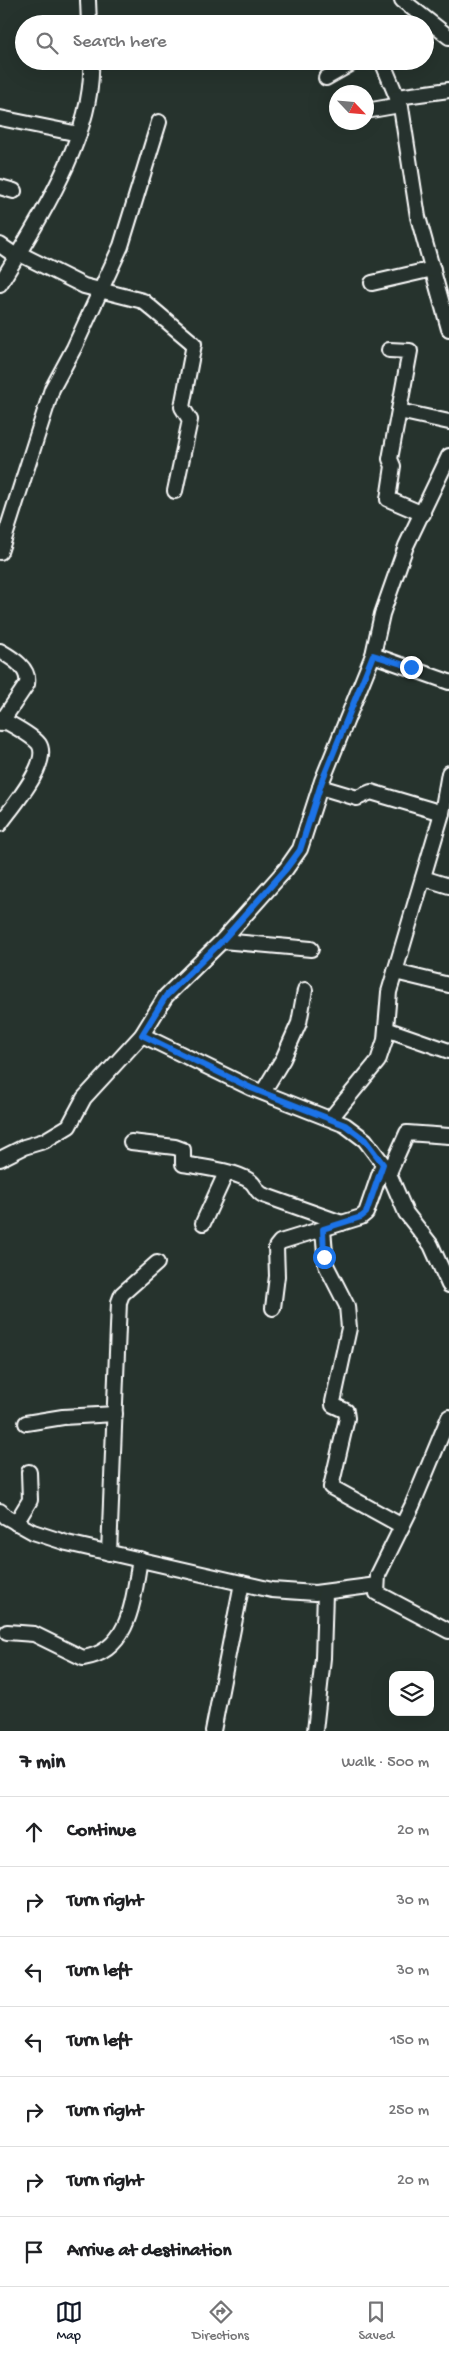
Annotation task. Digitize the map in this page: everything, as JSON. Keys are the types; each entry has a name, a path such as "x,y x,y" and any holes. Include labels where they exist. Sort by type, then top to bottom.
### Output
{"street":[{"path":"88,0 89,15"},
{"path":"402,0 421,15"},
{"path":"434,25 449,37"},
{"path":"0,284 49,201 79,134 85,109 90,70"},
{"path":"326,78 340,70"},
{"path":"386,70 399,101 418,217 449,329"},
{"path":"374,109 449,90"},
{"path":"0,118 79,134"},
{"path":"0,552 52,389 102,290 121,246 159,122"},
{"path":"0,245 17,255 84,286 143,301 194,344 182,407 190,420 175,491"},
{"path":"372,283 434,270"},
{"path":"389,350 410,351 390,459 393,466 388,499 423,514"},
{"path":"399,411 449,422"},
{"path":"0,1159 24,1147 44,1141 69,1126 88,1093 109,1074 142,1035 166,996 222,941 286,869 300,850 320,787 373,655 382,614 406,546 423,514 449,456"},
{"path":"0,651 25,670 28,677 27,684 1,721 38,742 42,752 41,765 0,824"},
{"path":"373,655 449,682"},
{"path":"331,1118 378,1061 385,1040 389,992 442,813 449,773"},
{"path":"320,787 357,798 370,792 442,813"},
{"path":"423,878 449,886"},
{"path":"222,941 311,949"},
{"path":"395,972 449,985"},
{"path":"263,1092 283,1059 299,1023 306,990"},
{"path":"386,1029 449,1051"},
{"path":"142,1035 263,1092 331,1118 345,1125 365,1140 386,1169 406,1213 431,1245 449,1285"},
{"path":"273,1308 277,1276 276,1247 280,1242 361,1217 366,1213 386,1169 407,1133 449,1136"},
{"path":"131,1142 175,1147 183,1150 183,1164 226,1172 250,1181 258,1193 342,1223"},
{"path":"203,1223 226,1172"},
{"path":"323,1229 326,1265 347,1306 350,1328 333,1402 333,1405 346,1411 347,1418 331,1487 402,1526"},
{"path":"109,1553 119,1302 122,1294 157,1263"},
{"path":"26,1423 63,1417 115,1414"},
{"path":"449,1417 402,1526 378,1575 377,1585 378,1593 449,1631"},
{"path":"16,1523 30,1500 29,1472"},
{"path":"0,1511 16,1523 33,1532 109,1553 272,1590 325,1592 377,1585"},
{"path":"7,1632 34,1634 83,1658 106,1650 127,1625 140,1560"},
{"path":"213,1731 242,1583"},
{"path":"315,1731 323,1658 325,1592"}],"route":[{"path":"324,1257 323,1229 361,1217 366,1213 383,1164 365,1140 345,1125 251,1088 192,1057 142,1035 166,996 222,941 286,869 300,850 322,781 373,655 411,667"}]}
